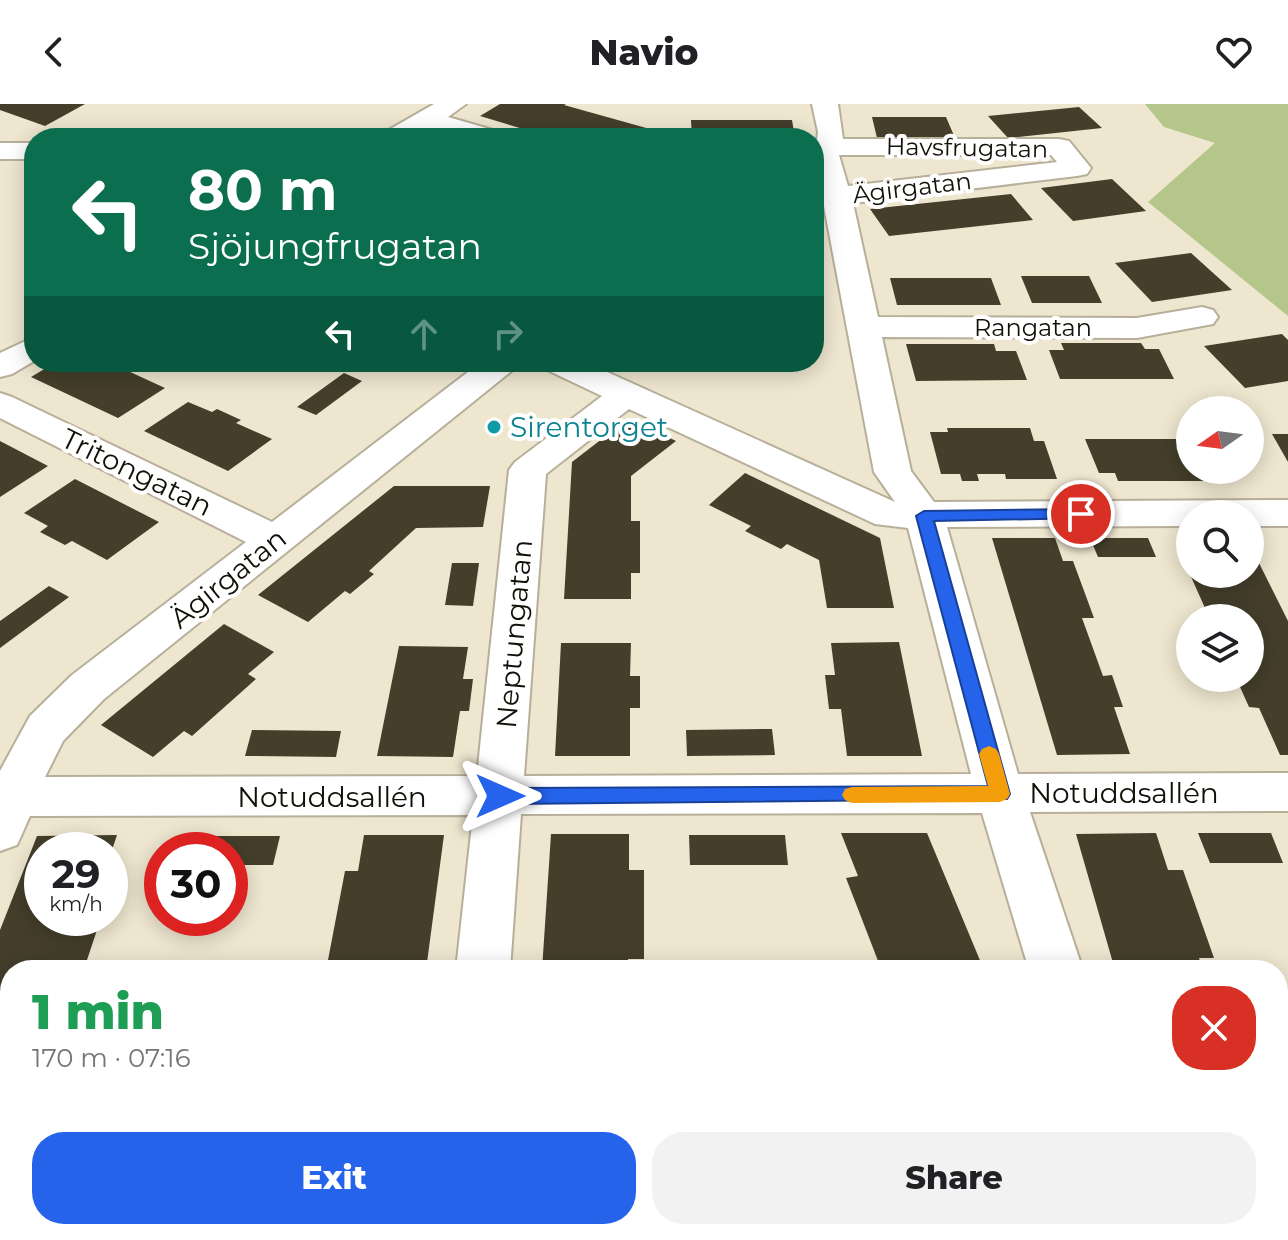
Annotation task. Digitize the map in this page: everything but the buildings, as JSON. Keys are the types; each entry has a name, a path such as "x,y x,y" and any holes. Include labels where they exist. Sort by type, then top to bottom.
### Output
{"street":[{"path":"411,128 453,104"},
{"path":"825,104 831,132 825,159 826,198 863,327 893,472 924,516 1000,794 1053,960"},
{"path":"426,119 457,128"},
{"name":"Havsfrugatan","path":"829,147 1059,147 1077,168 1011,177"},
{"path":"0,151 24,151"},
{"name":"Ägirgatan","path":"826,198 1011,177"},
{"name":"Rangatan","path":"863,327 1137,328 1202,317"},
{"path":"0,367 24,353"},
{"name":"Ägirgatan","path":"5,808 46,729 88,687 489,372"},
{"path":"579,372 889,515 1282,523"},
{"name":"Neptungatan","path":"484,960 528,470 626,394"},
{"name":"Tritongatan","path":"0,404 275,540"},
{"name":"Notuddsallén","path":"5,808 500,796 1288,792"}],"green space":[{"path":"1145,104 1288,104 1288,316 1148,202 1215,143 1164,127"}],"slow traffic":[{"path":"852,795 1000,794 989,754"}],"place":[{"name":"Sirentorget","path":"494,427"}],"route":[{"path":"500,796 1000,794 924,516 1081,514"}]}
